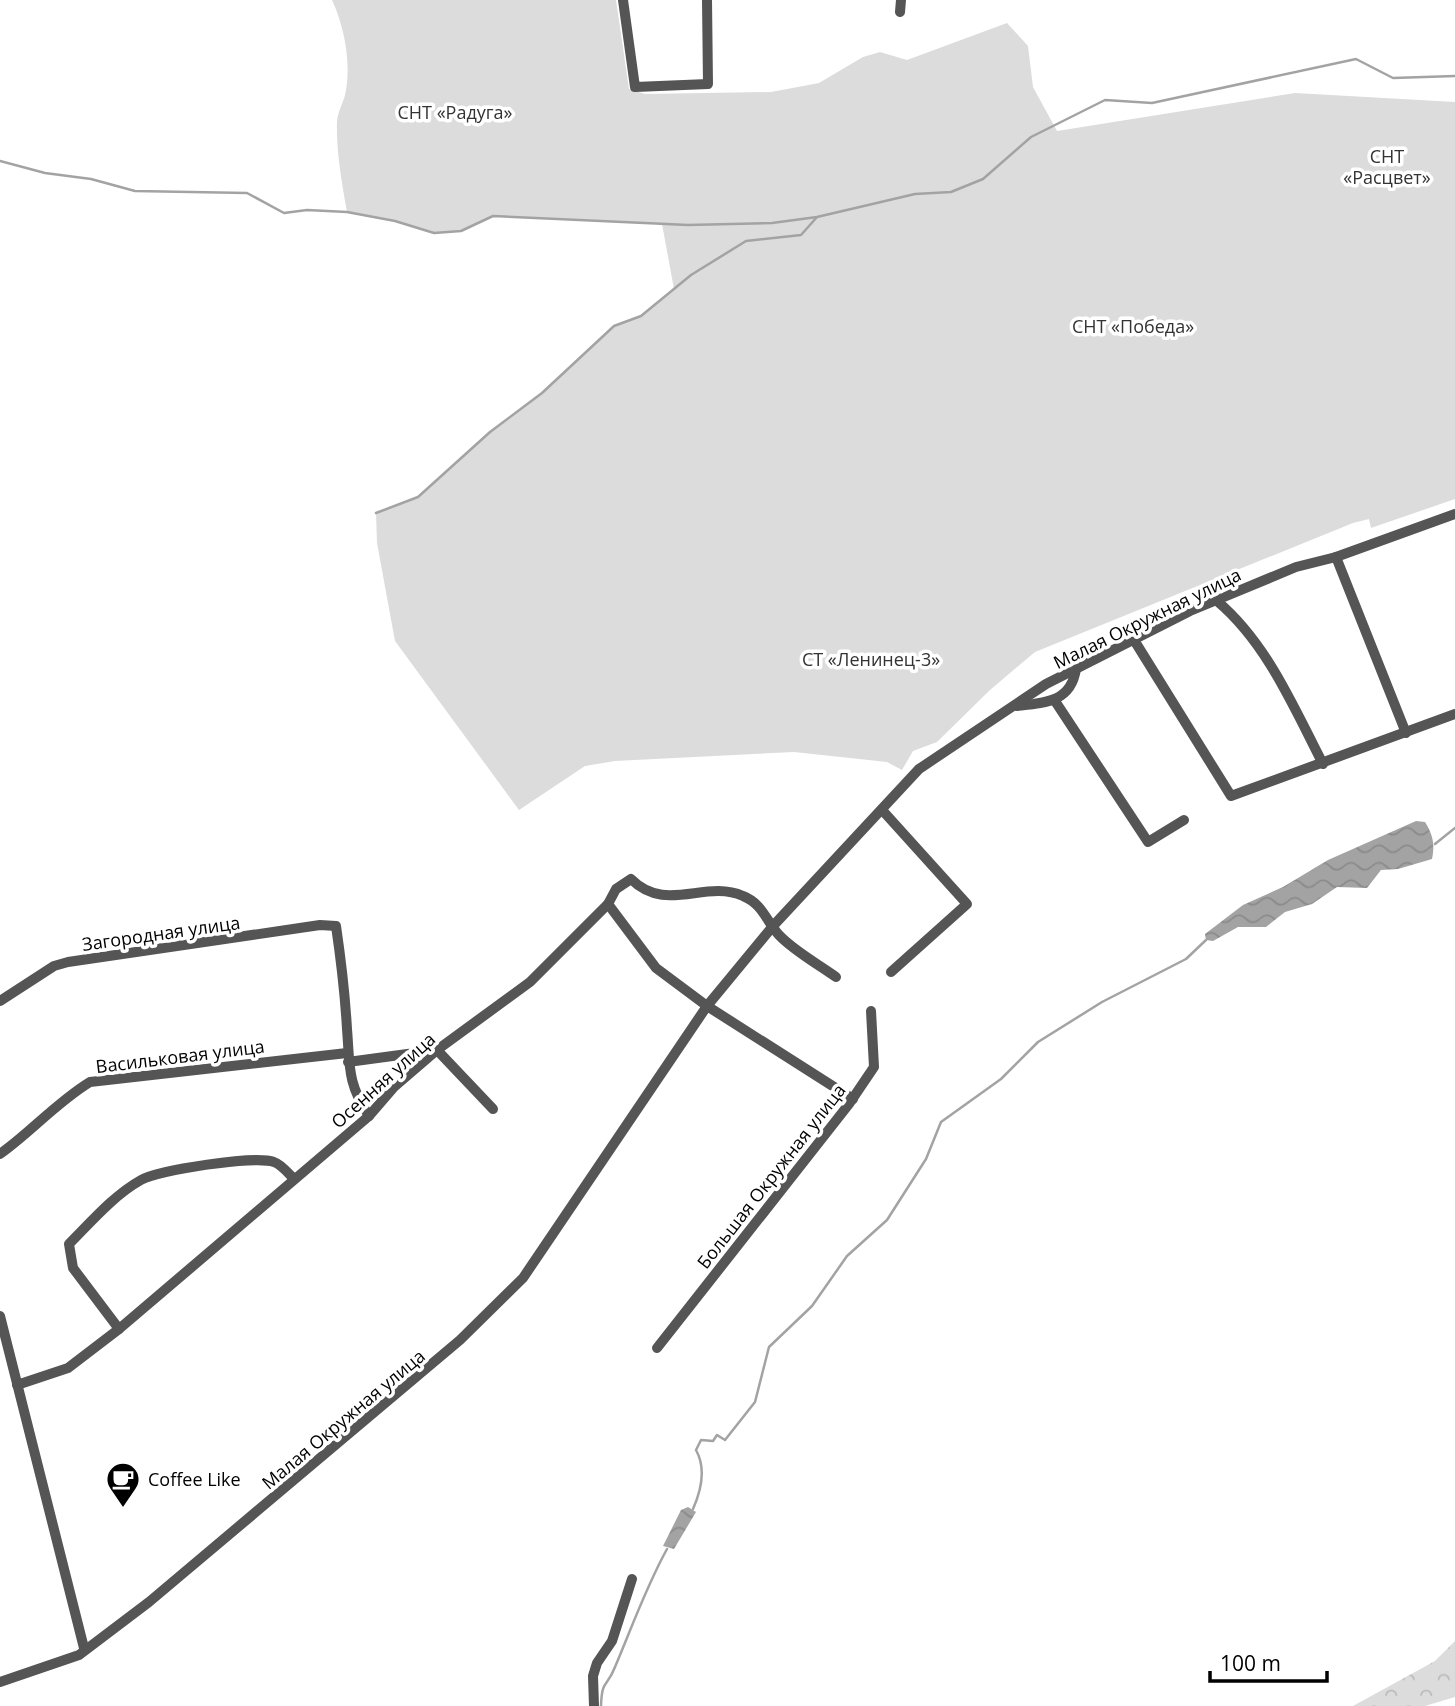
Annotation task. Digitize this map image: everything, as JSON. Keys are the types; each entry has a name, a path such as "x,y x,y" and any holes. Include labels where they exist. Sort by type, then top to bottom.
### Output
{"street":[{"path":"623,0 635,87 708,84 707,0"},
{"path":"900,12 901,0"},
{"name":"Малая Окружная улица","path":"0,1682 79,1655 84,1648 149,1602 460,1340 523,1278 707,1006 773,926 883,811 919,769 1017,706 1046,684 1190,611 1296,567 1336,557 1455,514"},
{"path":"1336,557 1406,733"},
{"path":"1217,601 1240,624 1273,668 1324,764"},
{"path":"1134,640 1231,796 1455,714"},
{"path":"1017,706 1055,701 1072,685 1076,669"},
{"path":"1055,701 1148,842 1184,820"},
{"path":"883,811 967,904 962,912 934,931 891,972"},
{"name":"Осенняя улица","path":"17,1385 68,1368 119,1329 369,1116 394,1087 437,1050 530,982 608,904 616,890 631,880 644,893 657,895 722,892 742,895 761,908 773,926"},
{"path":"608,904 656,968 707,1006 853,1099"},
{"name":"Загородная улица","path":"0,1001 54,966 68,962 320,925 336,926 348,1031 347,1058"},
{"path":"773,926 780,936 836,977"},
{"name":"Большая Окружная улица","path":"657,1348 853,1099 874,1067 871,1011"},
{"path":"437,1050 493,1109"},
{"name":"Васильковая улица","path":"0,1154 23,1138 67,1096 90,1082 437,1050"},
{"path":"347,1058 356,1097 369,1116"},
{"path":"119,1329 74,1268 69,1244 96,1217 140,1181 155,1174 237,1162 264,1161 274,1162 294,1179"},
{"path":"0,1316 84,1648"},
{"path":"594,1706 593,1676 597,1663 612,1641 632,1579"}],"green space":[{"path":"332,0 616,0 629,89 645,94 771,92 819,83 863,57 880,52 907,60 1007,23 1028,46 1033,87 1057,131 1295,93 1455,102 1455,499 1371,528 1369,519 1353,523 1035,652 990,690 937,742 913,751 902,770 887,762 794,752 615,761 585,766 519,810 395,641 377,543 376,513 418,497 490,432 542,393 614,326 641,316 674,289 662,224 493,216 461,231 434,233 395,221 347,212 337,132 338,117 346,90 347,56 343,32"},
{"path":"1455,1641 1455,1697 1425,1706 1353,1706 1435,1661"}],"water":[{"path":"1416,821 1425,822 1430,831 1432,859 1398,869 1381,870 1367,888 1337,887 1312,904 1285,912 1266,927 1238,927 1213,941 1206,940 1205,934 1243,905 1283,887 1328,860"},
{"path":"688,1507 696,1512 674,1549 663,1546 681,1510"}],"waterway":[{"path":"0,161 45,173 91,179 135,191 247,193 284,213 307,210 347,212 395,221 434,233 461,231 493,216 688,225 772,223 817,217 915,194 951,192 983,179 1031,137 1105,100 1152,103 1356,59 1393,78 1455,76"},
{"path":"376,513 418,497 490,432 542,393 614,326 641,316 691,275 746,241 801,235 817,217"},
{"path":"1435,844 1455,828"},
{"path":"693,1509 701,1480 701,1464 696,1450 701,1440 713,1441 717,1435 725,1440 755,1402 769,1347 812,1306 847,1256 887,1220 926,1159 941,1122 1001,1079 1038,1042 1102,1002 1186,959 1206,940"},
{"path":"601,1706 604,1687 667,1549"}],"place":[{"name":"Coffee Like","path":"123,1509"}],"park label":[{"name":"СНТ «Радуга»","path":"455,112"},
{"name":"СНТ «Расцвет»","path":"1387,166"},
{"name":"СНТ «Победа»","path":"1133,326"},
{"name":"СТ «Ленинец-3»","path":"871,659"}]}
